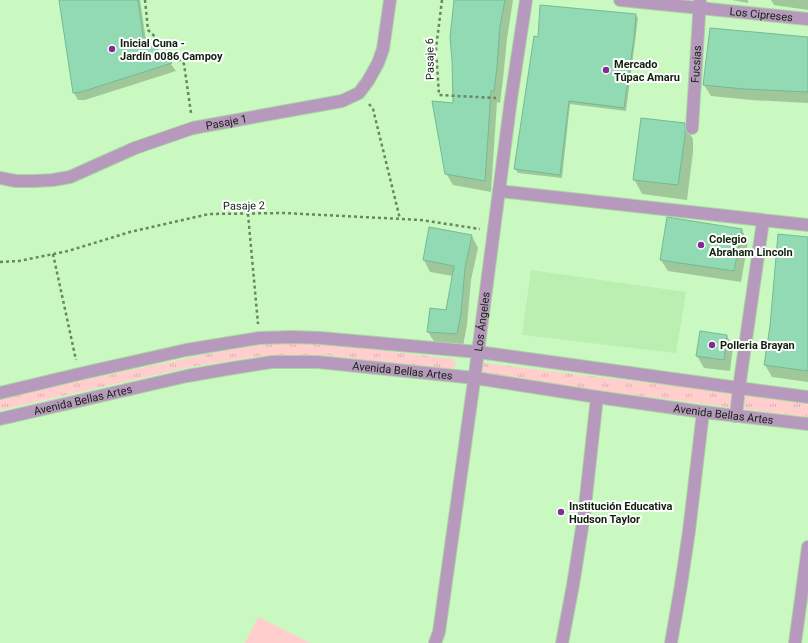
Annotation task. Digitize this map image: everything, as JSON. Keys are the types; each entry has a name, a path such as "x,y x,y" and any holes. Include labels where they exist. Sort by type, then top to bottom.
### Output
{"street":[{"name":"Pasaje 1","path":"0,178 16,181 35,181 70,177 135,148 193,128 342,101 359,92 368,81 378,63 383,49 390,0"},
{"name":"Los Ángeles","path":"435,643 439,632 475,378 511,99 526,0"},
{"name":"Los Cipreses","path":"620,0 700,4 808,19"},
{"name":"Fucsias","path":"692,128 700,4"},
{"path":"499,191 808,226"},
{"path":"736,416 763,221"},
{"path":"0,393 186,350 259,338 292,337 321,338 478,352 808,397"},
{"name":"Avenida Bellas Artes","path":"0,419 187,376 272,362 318,362 475,378 597,398 808,424"},
{"path":"562,643 584,515 597,398"},
{"path":"671,643 682,585 703,412"},
{"path":"795,643 808,547"}],"path":[{"path":"145,0 148,30 184,64 193,128"},
{"name":"Pasaje 6","path":"442,0 436,49 439,95 511,99"},
{"path":"359,92 373,109 400,219"},
{"name":"Pasaje 2","path":"0,262 19,261 68,251 130,232 209,214 284,213 421,220 494,231"},
{"path":"248,214 259,338"},
{"path":"53,254 79,374"}],"shaded area":[{"path":"531,270 686,292 676,353 522,335"}],"green space":[{"path":"291,343 326,344 453,359 456,363 449,371 326,355 260,356 190,367 0,410 0,398 208,354 259,345"},
{"path":"484,363 808,402 808,417 477,375 478,365"},
{"path":"258,617 311,643 245,643"}],"building":[{"name":"Inicial Cuna - Jardín 0086 Campoy","path":"59,0 138,0 143,36 172,63 81,92 73,93"},
{"path":"454,0 505,0 500,26 494,91 491,91 485,181 445,174 432,101 453,103 450,37"},
{"path":"540,5 636,14 624,108 569,101 560,175 514,169 534,36 538,37"},
{"path":"710,28 808,37 808,92 744,89 703,85"},
{"path":"641,118 685,123 685,136 678,185 633,180"},
{"name":"Colegio Abraham Lincoln","path":"667,217 742,229 734,271 660,260"},
{"path":"429,227 472,235 465,268 461,313 457,334 427,332 430,308 446,310 454,266 423,260"},
{"path":"778,234 808,237 808,371 764,365 770,326"},
{"name":"Polleria Brayan","path":"700,331 727,335 724,360 696,356"}],"place":[{"name":"Inicial Cuna - Jardín 0086 Campoy","path":"112,49"},
{"name":"Mercado Túpac Amaru","path":"606,70"},
{"name":"Colegio Abraham Lincoln","path":"701,245"},
{"name":"Polleria Brayan","path":"712,345"},
{"name":"Institución Educativa Hudson Taylor","path":"561,512"}]}
